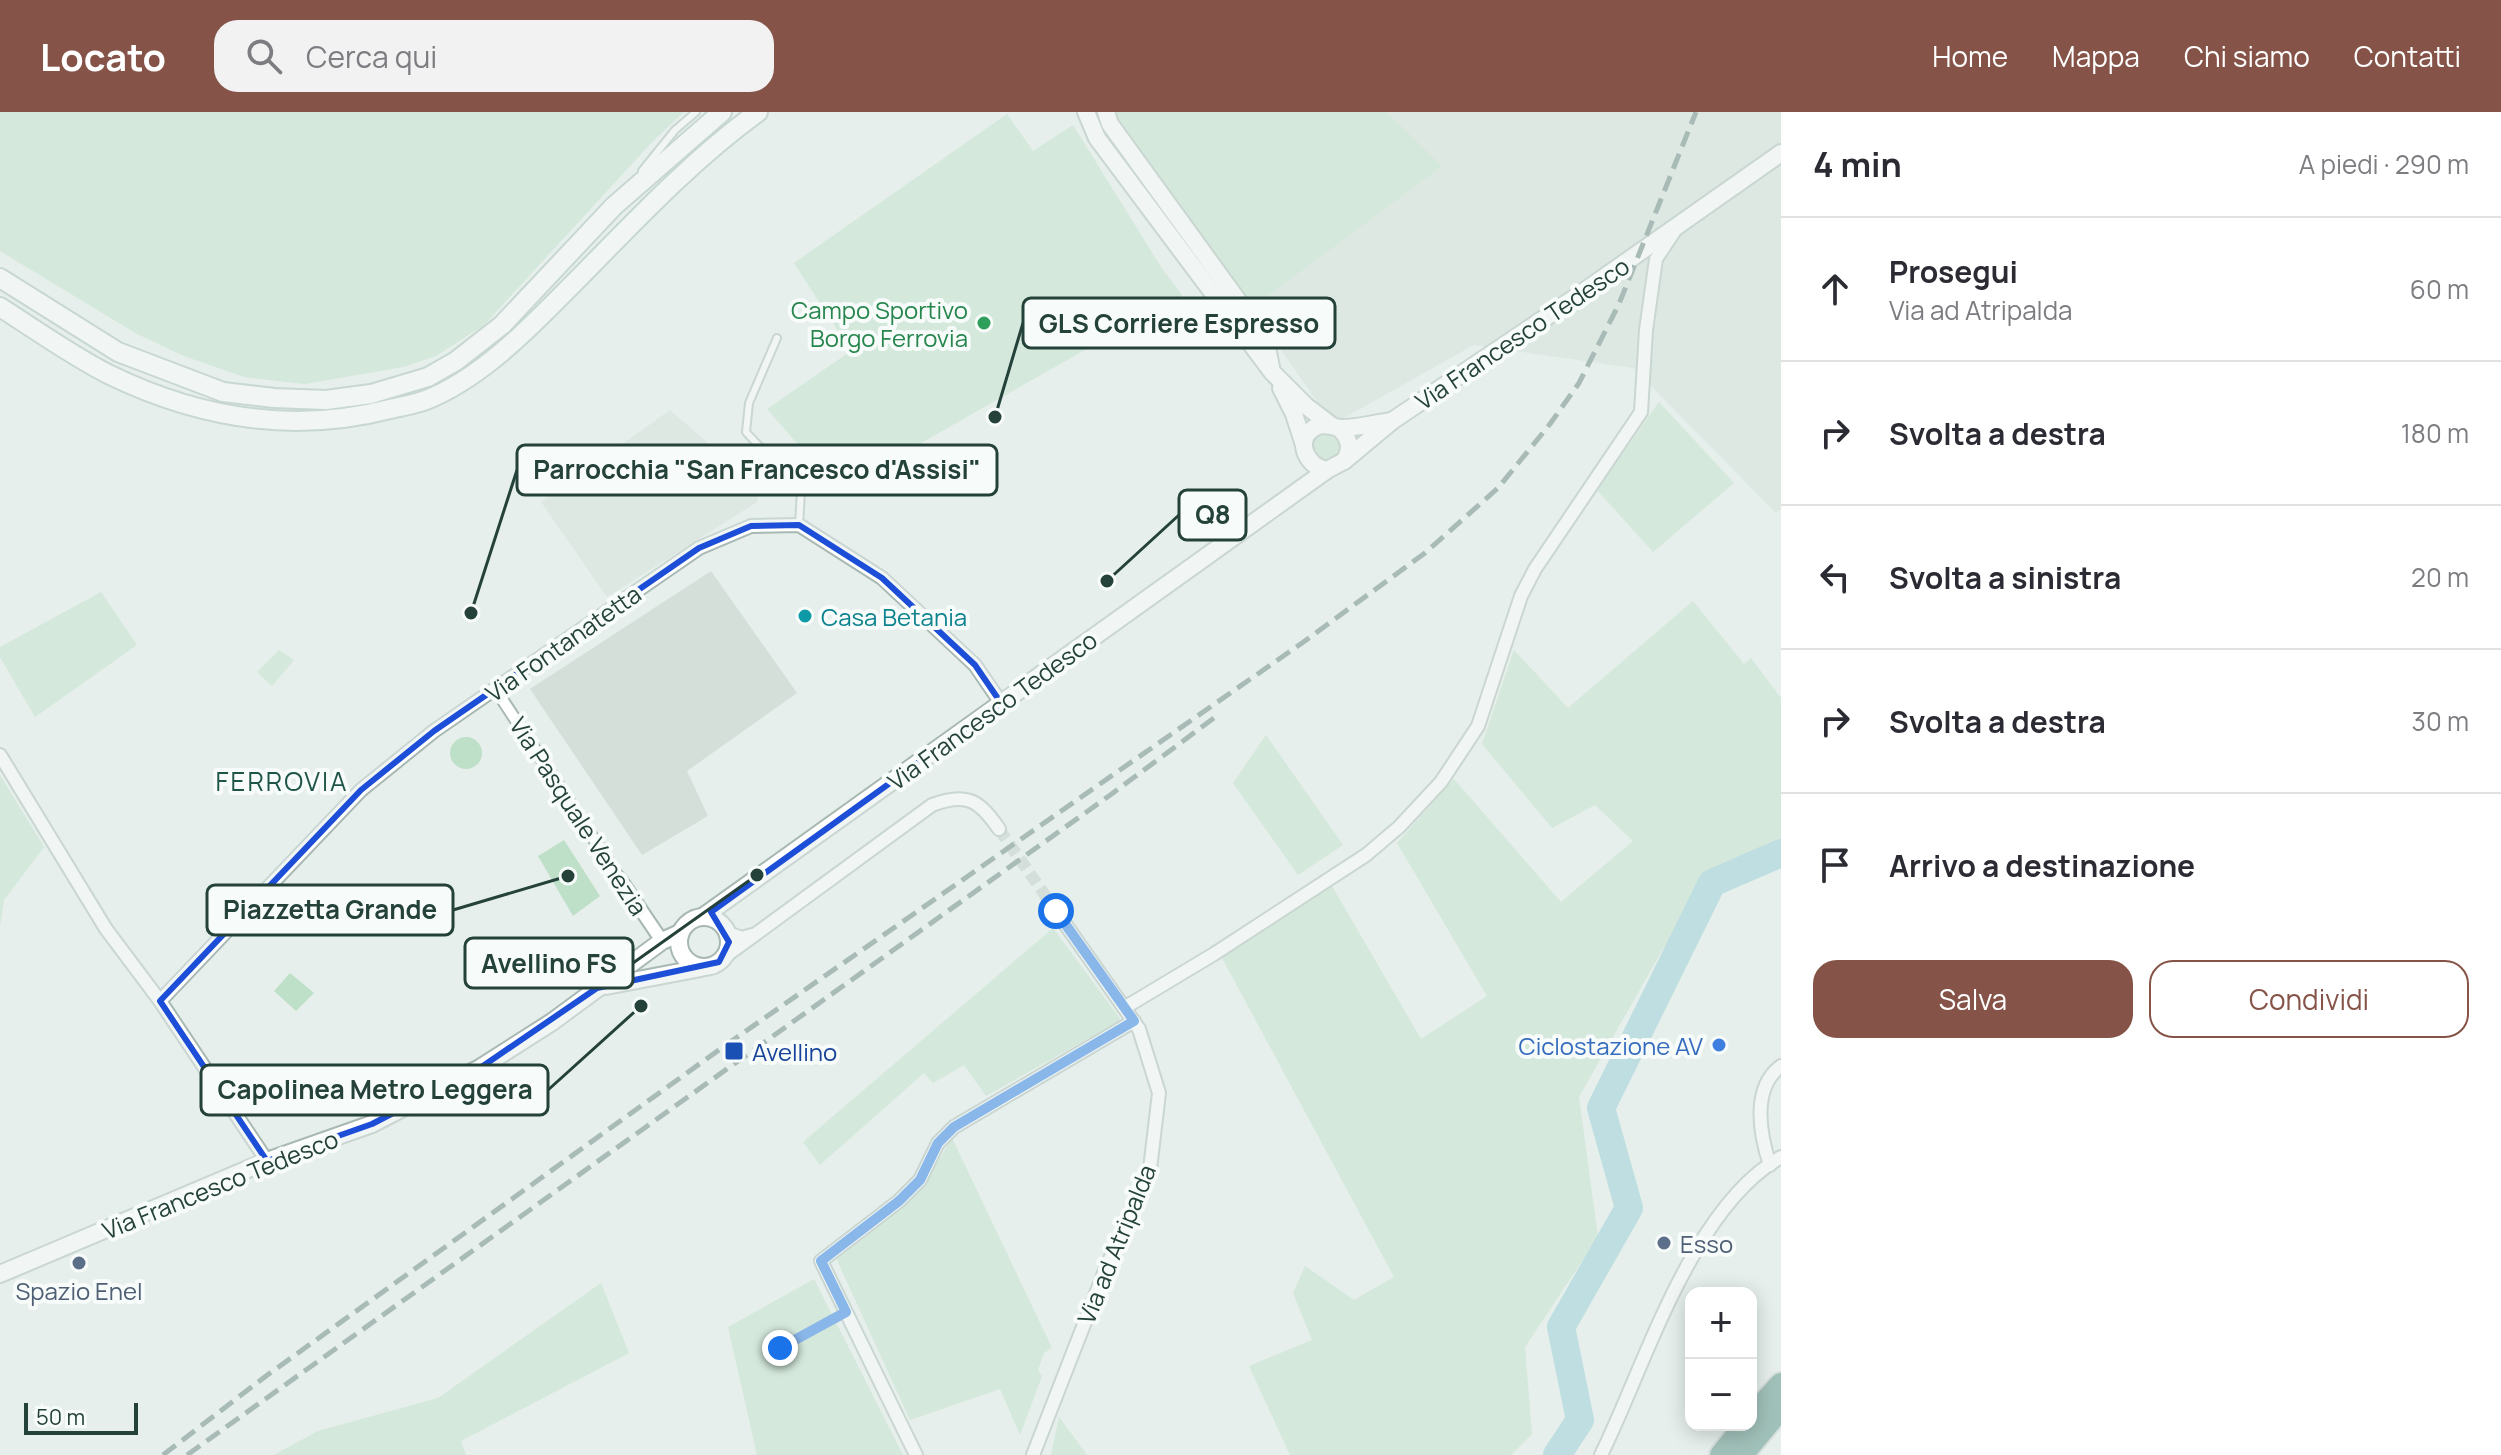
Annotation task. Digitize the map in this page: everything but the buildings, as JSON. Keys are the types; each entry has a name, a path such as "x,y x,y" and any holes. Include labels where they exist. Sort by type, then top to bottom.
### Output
{"highway":[{"path":"1757,1410 1781,1384"},
{"path":"1742,1455 1781,1408"},
{"path":"1721,1455 1740,1431"}],"main road":[{"path":"0,278 118,352 223,392 326,400 371,394 428,377 456,361 502,325 614,206 722,112"},
{"path":"0,307 108,373 167,399 246,418 330,421 428,399 459,383 518,337 687,170 758,112"}],"street":[{"path":"1086,112 1097,138 1272,372 1348,441 1344,461"},
{"path":"1106,112 1110,124 1265,338 1272,372 1294,414 1306,452 1320,469 1327,470"},
{"name":"Via Francesco Tedesco","path":"704,916 1279,502 1344,461 1392,421 1652,245 1781,153"},
{"path":"1124,1008 1214,954 1366,855 1399,827 1441,782 1478,726 1521,596 1535,569 1641,412 1646,330 1656,259 1677,226"},
{"name":"Via Francesco Tedesco","path":"1279,502 1300,474 1306,452 1306,437 1314,428 1392,421"},
{"path":"799,525 882,578 975,665 1001,703"},
{"name":"Via Fontanatetta","path":"160,1001 361,790 434,731 699,548 751,526 799,525"},
{"name":"Via Pasquale Venezia","path":"496,690 662,941"},
{"path":"0,755 106,929 160,1001 267,1161"},
{"path":"597,988 707,967 759,933 932,805 952,798 966,799 986,810 999,829"},
{"path":"723,958 728,950 724,928 733,896"},
{"name":"Via ad Atripalda","path":"1033,1455 1106,1268 1150,1169 1159,1093 1139,1029 1056,911"},
{"path":"707,967 698,967 679,950 680,933 689,920 704,916 742,938 759,933"},
{"name":"Via Francesco Tedesco","path":"0,1274 267,1161 372,1124 480,1068 552,1022 662,941 680,933"},
{"path":"916,1455 821,1261 910,1191 920,1180 938,1143 954,1127 1134,1021"},
{"path":"1601,1455 1685,1269 1719,1216 1739,1192 1775,1161 1760,1137 1764,1086 1781,1066"}],"lane":[{"path":"614,206 675,130 696,112"},
{"path":"777,338 749,403 746,432 801,491 799,525"},
{"path":"780,1348 846,1312"}],"highlighted area":[{"path":"799,525 882,578 975,665 1001,703 711,912 729,942 719,962 597,988 480,1068 372,1124 267,1161 160,1001 361,790 434,731 699,548 751,526"}],"shaded area":[{"path":"1113,112 1781,112 1781,509 1776,513 1633,368 1474,345 1333,424"},
{"path":"670,410 759,488 757,502 607,597 541,502"},
{"path":"711,571 797,693 687,771 708,816 642,855 530,689"}],"green space":[{"path":"0,112 684,112 653,141 484,325 436,356 403,367 305,384 244,377 184,356 137,334 0,251"},
{"path":"1113,112 1387,112 1442,166 1253,307"},
{"name":"Campo Sportivo Borgo Ferrovia","path":"1007,114 1033,151 1073,125 1161,267 1182,295 838,490 767,409 851,351 794,263"},
{"path":"1659,402 1734,483 1653,552 1597,490"},
{"path":"1326,434 1335,438 1339,447 1335,456 1326,460 1317,456 1313,447 1317,438"},
{"path":"101,592 137,645 35,717 0,657 0,647"},
{"path":"1693,601 1744,664 1751,658 1781,698 1781,841 1714,871 1660,954 1579,1097 1598,1237 1525,1347 1532,1434 1511,1455 1290,1455 1249,1366 1312,1340 1293,1293 1305,1266 1354,1300 1394,1277 1221,956 1332,886 1421,1039 1487,996 1397,843 1454,779 1561,902 1633,841 1595,805 1552,828 1482,744 1514,650 1568,708"},
{"path":"279,650 294,660 272,686 257,672"},
{"path":"1266,735 1343,845 1298,875 1233,783"},
{"path":"466,737 477,742 482,753 477,764 466,769 455,764 450,753 455,742"},
{"path":"0,775 44,847 4,900 0,926"},
{"path":"564,840 600,896 573,916 538,856"},
{"path":"1053,928 1121,1020 986,1096 964,1065 933,1083 924,1073 820,1165 803,1142"},
{"path":"290,973 314,993 296,1011 274,991"},
{"path":"952,1138 1052,1348 1044,1353 1038,1370 1042,1376 1020,1435 1000,1389 910,1420 836,1258 927,1180"},
{"path":"814,1279 903,1455 757,1455 728,1327"},
{"path":"601,1283 629,1353 461,1441 466,1455 274,1455 318,1431 438,1398"},
{"path":"1059,1417 1087,1455 1051,1455"}],"waterway":[{"path":"1557,1455 1580,1420 1561,1327 1629,1208 1601,1108 1712,883 1781,853"}],"tunnel":[{"path":"999,829 1056,911"}],"railway":[{"path":"163,1455 266,1376 723,1047 1302,643 1425,553 1498,488 1579,383 1619,304 1696,112"},
{"path":"187,1455 1214,718"}],"place":[{"name":"Campo Sportivo Borgo Ferrovia","path":"984,323"},
{"name":"GLS Corriere Espresso","path":"995,417"},
{"name":"Q8","path":"1107,581"},
{"name":"Parrocchia \"San Francesco d'Assisi\"","path":"471,613"},
{"name":"Casa Betania","path":"805,616"},
{"name":"Avellino FS","path":"757,875"},
{"name":"Piazzetta Grande","path":"568,876"},
{"name":"Capolinea Metro Leggera","path":"641,1006"},
{"name":"Ciclostazione AV","path":"1719,1045"},
{"name":"Avellino","path":"734,1051"},
{"name":"Esso","path":"1664,1243"},
{"name":"Spazio Enel","path":"79,1263"}],"district":[{"name":"FERROVIA","path":"282,781"}],"route":[{"path":"780,1348 846,1312 821,1261 899,1201 920,1180 938,1143 954,1127 1134,1021 1056,911"}]}
